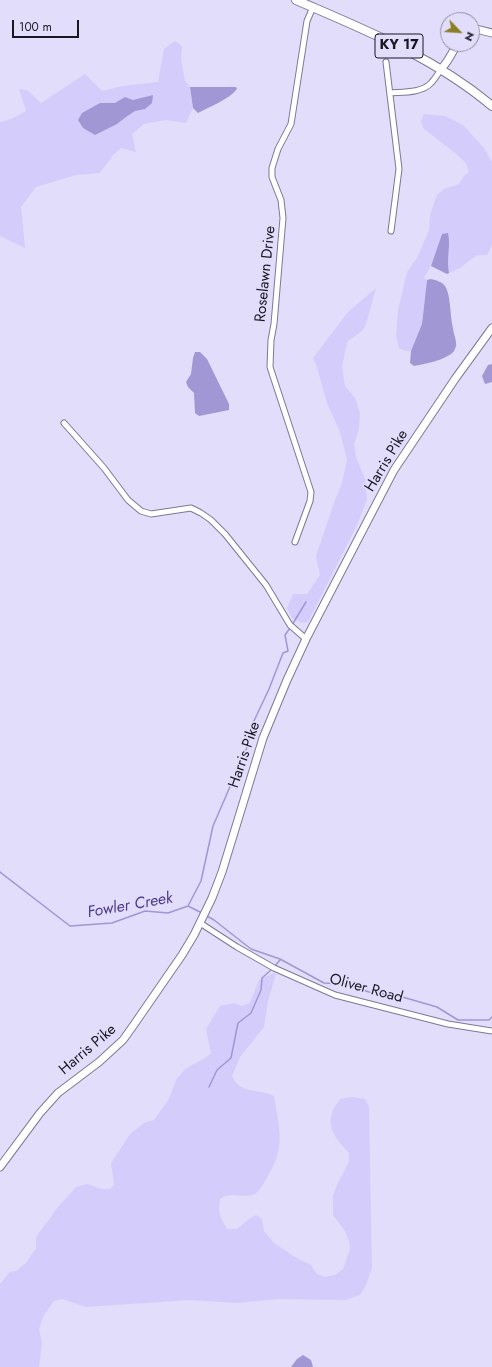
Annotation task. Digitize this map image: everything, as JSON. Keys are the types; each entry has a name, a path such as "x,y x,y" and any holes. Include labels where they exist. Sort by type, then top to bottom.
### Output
{"main road":[{"name":"KY 17","path":"296,0 382,37 441,69 492,106"},
{"path":"480,30 492,33"},
{"path":"441,69 447,63 452,52"},
{"name":"Harris Pike","path":"0,1167 40,1114 58,1093 99,1062 122,1040 134,1026 183,954 200,923 226,860 262,738 306,639 394,470 455,379 492,328"}],"street":[{"name":"Roselawn Drive","path":"295,542 307,510 311,492 270,367 271,340 274,324 284,218 281,200 271,173 274,161 291,124 307,22 313,8"},
{"path":"386,62 399,169 391,231"},
{"path":"390,93 420,90 431,84 441,69"},
{"path":"64,423 104,468 128,500 141,511 151,514 191,508 211,520 225,534 266,585 290,624 306,639"},
{"name":"Oliver Road","path":"200,923 274,968 335,995 448,1024 492,1031"}],"shaded area":[{"path":"175,41 182,46 181,59 185,81 190,87 193,108 186,123 166,120 144,124 132,134 136,152 121,148 113,155 100,173 76,175 36,187 21,207 25,248 0,236 0,122 11,119 26,111 19,89 27,90 41,103 85,74 102,91 123,86 158,82 164,49"},
{"path":"190,87 236,87 237,89 224,100 198,113 193,108"},
{"path":"153,95 152,103 145,109 135,111 117,124 95,135 83,128 78,120 82,113 100,103 115,103 125,97 133,100"},
{"path":"424,114 445,116 463,125 484,148 492,162 492,245 487,255 477,255 460,268 449,273 447,265 449,251 442,234 431,266 424,278 427,280 422,324 411,351 406,351 399,348 396,336 398,310 407,272 417,258 429,230 430,215 437,195 444,189 459,184 464,176 469,172 466,163 423,128 421,121"},
{"path":"448,233 449,273 447,274 431,266 442,234"},
{"path":"431,279 442,283 447,290 456,346 454,351 446,357 414,366 410,363 411,351 422,324 427,280"},
{"path":"376,288 366,324 362,331 348,341 342,367 345,386 355,398 360,413 359,429 354,444 356,457 365,479 367,499 357,525 308,622 302,623 292,618 287,608 293,594 307,594 320,575 316,556 342,483 347,460 340,432 327,403 313,358 348,312"},
{"path":"195,352 200,352 207,359 229,404 229,410 199,416 195,413 194,393 188,387 186,382 191,374"},
{"path":"492,364 492,382 485,384 482,376 488,365"},
{"path":"274,973 276,974 268,1001 264,1027 240,1057 232,1076 235,1082 245,1089 274,1096 280,1140 279,1149 272,1169 258,1191 249,1196 228,1195 220,1199 220,1214 227,1229 237,1229 256,1215 262,1219 264,1231 274,1243 295,1257 311,1265 317,1274 325,1277 335,1275 343,1269 350,1249 349,1241 345,1231 333,1215 333,1195 349,1162 349,1153 334,1134 331,1128 331,1121 332,1114 340,1099 352,1097 365,1099 369,1107 372,1268 366,1285 360,1295 345,1300 278,1299 237,1303 190,1300 86,1307 62,1299 54,1301 44,1315 39,1329 42,1343 39,1367 0,1367 0,1284 10,1272 16,1271 26,1263 36,1248 36,1237 58,1207 76,1187 87,1184 102,1189 110,1189 114,1185 111,1163 130,1134 144,1123 154,1120 169,1099 176,1080 185,1069 211,1054 206,1029 220,1006 234,1003 242,1006 250,1003 259,980"},
{"path":"303,1355 311,1360 313,1367 291,1367 297,1359"}],"waterway":[{"path":"292,625 306,602"},
{"path":"188,906 201,881 213,826 248,745 253,723 269,689 283,653 288,651 285,635 290,628"},
{"name":"Fowler Creek","path":"0,872 70,926 112,923 145,911 168,913 188,906 202,913"},
{"name":"Fowler Creek","path":"205,915 214,920 251,949 280,959 324,983 345,984 369,992 399,996 437,1007 458,1020 489,1020 492,1017"},
{"path":"275,966 280,960"},
{"path":"209,1087 217,1070 231,1058 238,1023 251,1013 261,990 262,978 272,969"}]}
